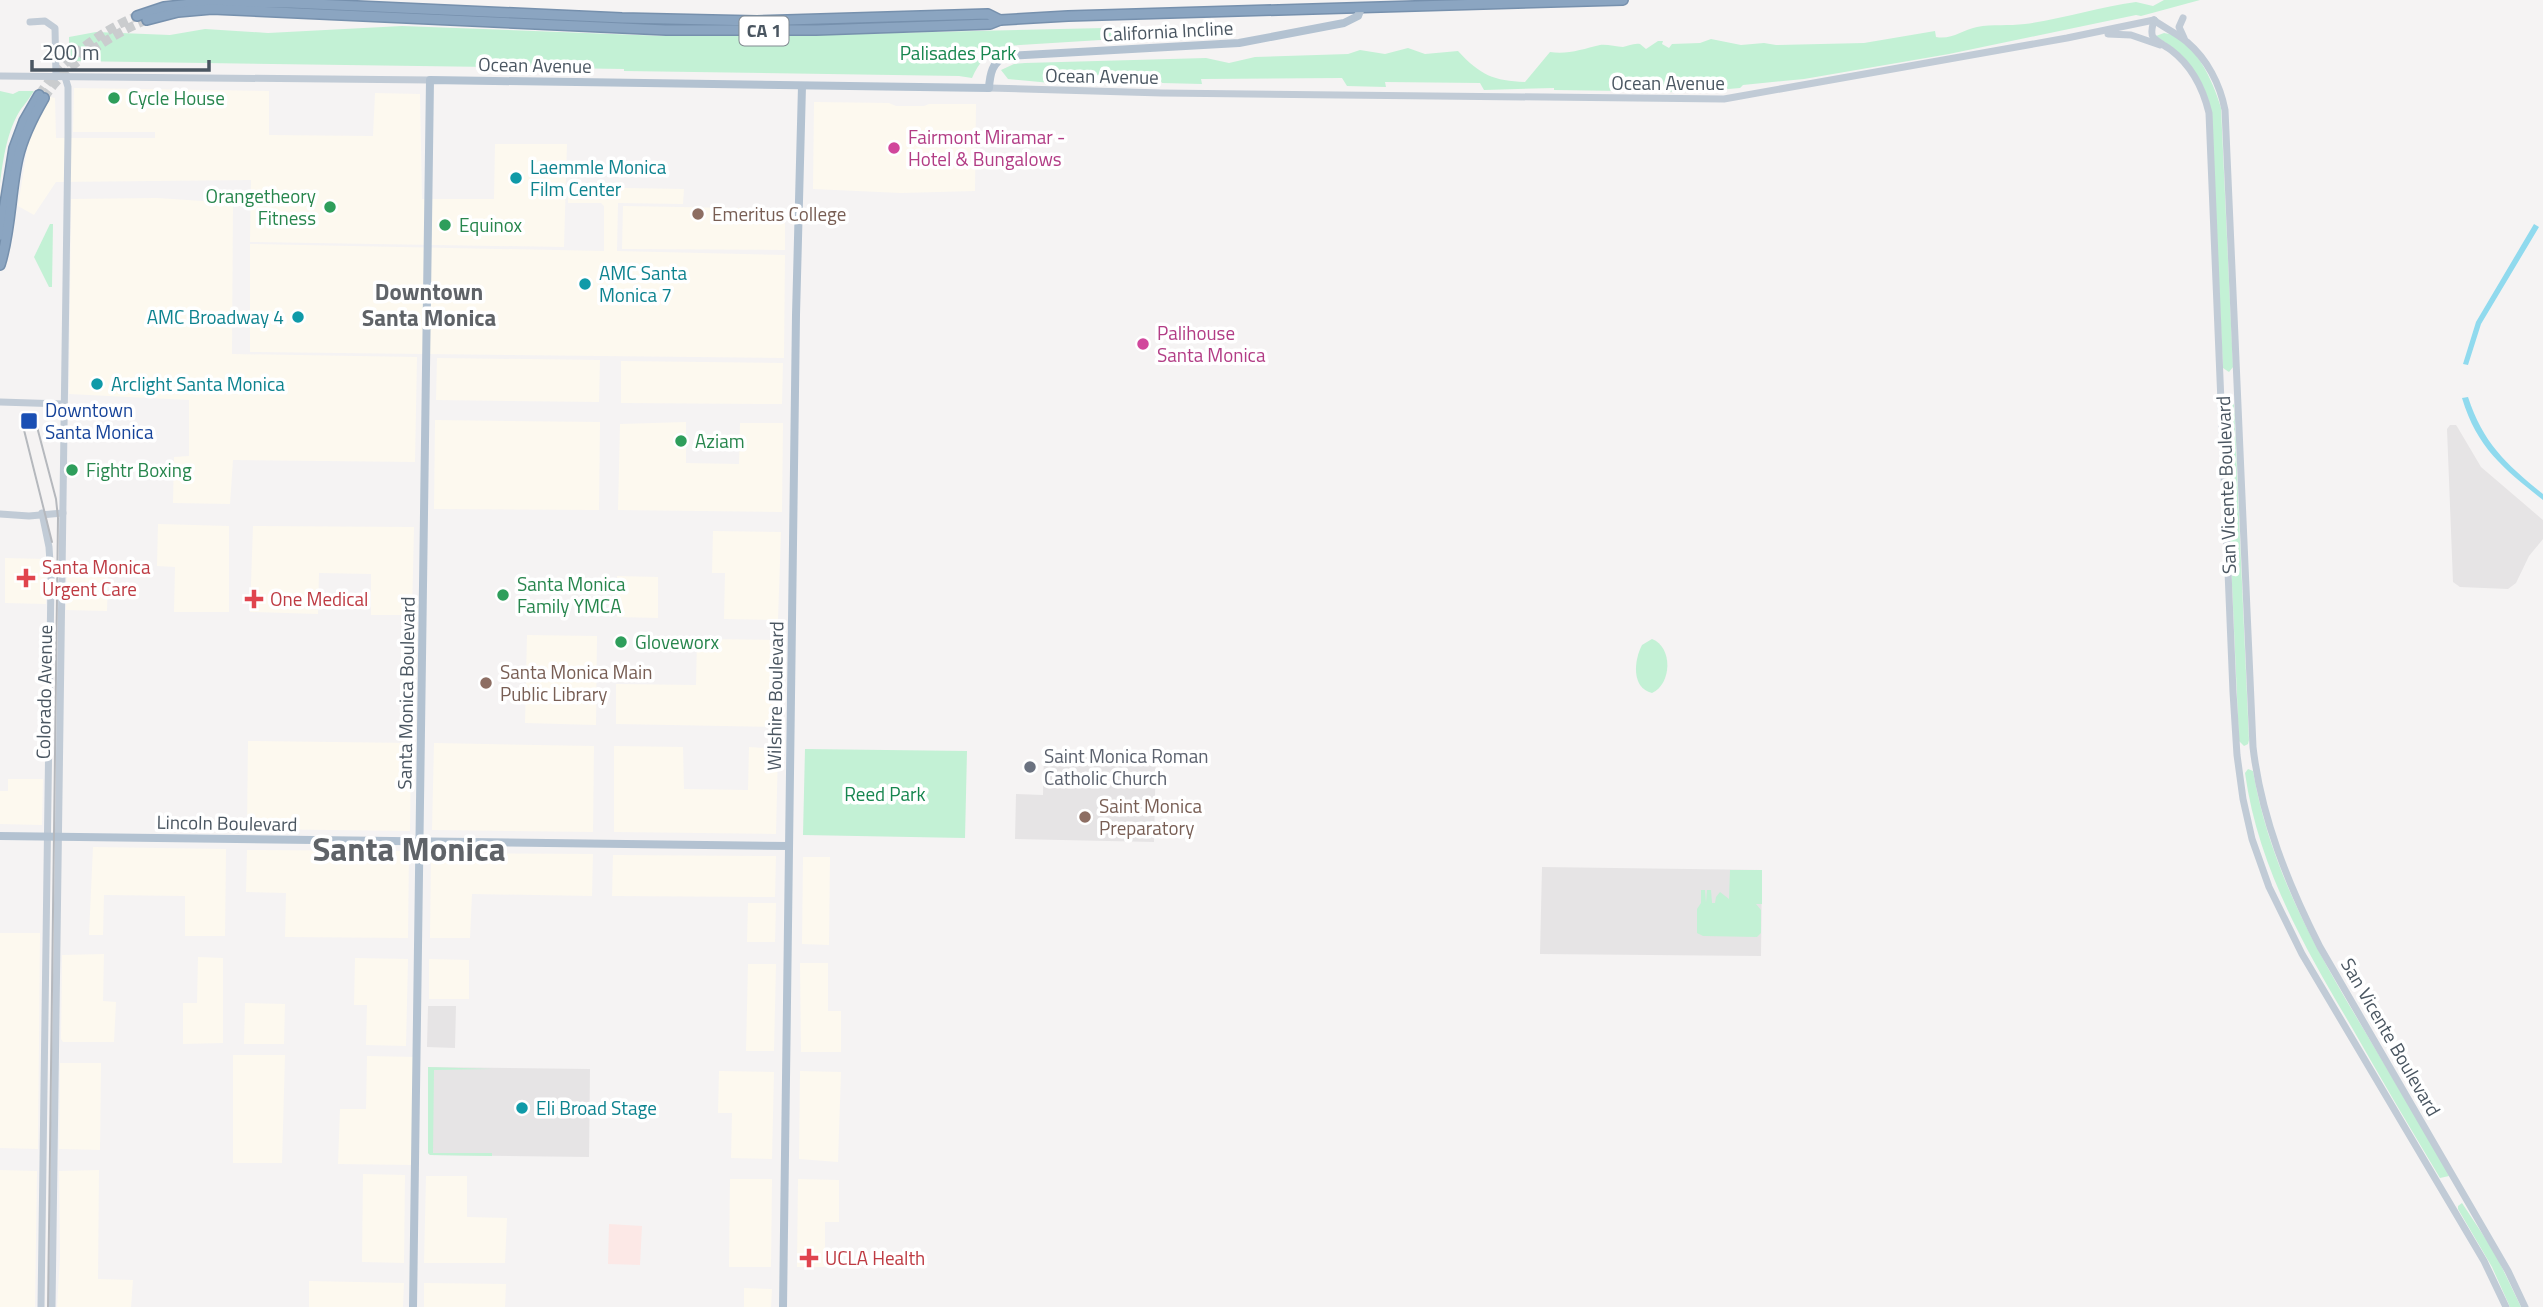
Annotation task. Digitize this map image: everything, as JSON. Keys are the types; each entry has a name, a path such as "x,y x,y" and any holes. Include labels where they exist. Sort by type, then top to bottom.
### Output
{"highway":[{"name":"CA 1","path":"147,20 178,12 212,9 666,30 840,30 990,24 1000,20 1623,0"},
{"name":"CA 1","path":"137,16 187,4 263,2 622,19 757,21 988,14 1000,20"},
{"path":"840,30 841,19"},
{"path":"0,235 14,148 24,121 41,97 20,153 0,265"}],"main road":[{"name":"California Incline","path":"989,88 992,70 997,61 1011,55 1239,43 1331,26 1355,18 1359,15 1360,8"},
{"path":"2183,18 2179,27 2186,41"},
{"name":"San Vicente Boulevard","path":"2506,1307 2477,1250 2296,942 2269,887 2255,848 2245,809 2237,755 2208,113 2206,100 2194,75 2179,57 2152,34 2154,20 2186,41 2211,71 2225,110 2249,702 2254,756 2266,810 2287,878 2320,947 2508,1271 2525,1307"},
{"name":"Ocean Avenue","path":"0,76 1711,100 1858,77 2154,20"},
{"name":"Colorado Avenue","path":"30,22 45,21 55,28 60,77 68,87 52,1307"},
{"path":"2100,32 2131,35 2164,46"},
{"name":"Santa Monica Boulevard","path":"412,1307 430,80"},
{"name":"Wilshire Boulevard","path":"783,1307 796,315 802,86"},
{"path":"0,402 64,404"},
{"name":"Colorado Avenue","path":"41,1307 51,578 49,547 42,513"},
{"path":"0,514 29,516 63,513"},
{"name":"Lincoln Boulevard","path":"0,836 789,846"}],"shaded area":[{"path":"74,88 269,91 269,135 373,136 375,93 420,94 422,199 494,199 495,144 567,144 564,247 250,242 251,180 56,182 34,215 18,206 29,137 50,97 55,98 56,138 155,138 155,132 73,132"},
{"name":"Fairmont Miramar - Hotel & Bungalows","path":"814,102 889,103 896,106 976,104 975,191 901,193 813,189"},
{"path":"568,187 684,189 683,204 618,203 617,251 785,255 784,358 250,352 250,244 604,251 604,206 601,203 568,203"},
{"path":"157,198 233,203 232,354 417,357 415,462 233,460 230,504 173,503 174,457 189,456 189,400 69,394 71,199"},
{"path":"623,206 785,209 785,250 622,249"},
{"path":"437,358 600,360 599,402 436,400"},
{"path":"621,361 783,363 782,404 621,403"},
{"path":"435,420 600,422 599,510 434,509"},
{"path":"686,422 686,463 739,464 740,423 783,423 782,512 618,510 620,424"},
{"path":"2450,425 2456,425 2481,467 2543,520 2543,539 2529,556 2516,583 2508,589 2460,587 2453,582 2447,429"},
{"path":"158,524 229,526 229,612 174,612 175,567 157,566"},
{"path":"253,526 414,527 412,615 371,615 371,574 319,573 318,614 250,612"},
{"path":"713,531 781,532 778,620 724,619 725,573 712,573"},
{"path":"5,558 46,559 46,604 5,603"},
{"path":"67,570 108,570 107,611 66,610"},
{"path":"617,576 658,577 658,618 617,617"},
{"path":"527,635 597,636 596,725 525,723"},
{"path":"697,639 781,640 777,727 616,724 616,684 696,685"},
{"path":"248,741 411,743 410,831 247,829"},
{"path":"434,743 594,746 593,832 432,830"},
{"path":"614,746 683,747 684,789 748,790 749,747 778,749 776,834 614,832"},
{"name":"Saint Monica Preparatory","path":"1044,751 1156,753 1154,842 1015,839 1016,794 1043,795"},
{"path":"8,779 43,779 42,825 0,824 0,791 8,791"},
{"path":"93,847 226,849 225,936 185,936 185,896 104,895 103,935 89,935"},
{"path":"247,850 409,851 408,938 285,937 286,893 246,892"},
{"path":"431,853 593,854 592,896 472,894 470,938 430,938"},
{"path":"613,855 776,856 775,897 612,896"},
{"path":"803,857 830,857 829,945 802,944"},
{"path":"1542,867 1762,870 1761,956 1540,954"},
{"path":"748,903 776,903 775,942 747,942"},
{"path":"0,933 40,933 38,1149 0,1148"},
{"path":"104,954 103,1001 116,1002 114,1042 63,1042 62,955"},
{"path":"198,957 223,958 223,1043 183,1044 183,1003 197,1003"},
{"path":"355,958 408,959 406,1046 366,1045 367,1005 354,1005"},
{"path":"429,959 469,960 469,999 429,999"},
{"path":"800,963 828,963 828,1011 841,1011 841,1052 801,1052"},
{"path":"748,964 776,964 774,1051 746,1051"},
{"path":"245,1003 285,1004 284,1044 244,1044"},
{"path":"428,1006 456,1006 455,1048 427,1047"},
{"path":"233,1055 285,1055 282,1163 233,1163"},
{"path":"367,1056 415,1057 414,1165 338,1164 340,1109 366,1109"},
{"path":"60,1063 101,1063 100,1150 59,1149"},
{"path":"428,1067 590,1069 589,1157 430,1155"},
{"path":"719,1071 774,1072 772,1159 731,1158 732,1113 718,1113"},
{"path":"800,1071 841,1072 838,1162 799,1159"},
{"path":"0,1170 37,1171 35,1307 0,1307"},
{"path":"99,1170 98,1279 133,1280 131,1307 57,1307 60,1257 59,1171"},
{"path":"363,1174 405,1175 404,1263 362,1262"},
{"path":"426,1176 467,1176 467,1217 507,1218 505,1263 424,1263"},
{"path":"730,1179 772,1179 771,1267 729,1267"},
{"path":"798,1179 839,1180 839,1222 825,1222 825,1267 797,1267"},
{"path":"609,1224 642,1226 640,1265 608,1264"},
{"path":"309,1281 404,1283 403,1307 309,1307"},
{"path":"424,1283 506,1284 505,1307 424,1307"},
{"path":"744,1288 772,1289 771,1307 744,1307"}],"green space":[{"name":"Palisades Park","path":"2164,0 2200,0 2141,16 1949,54 1804,79 1694,92 1554,88 1484,90 1480,83 1385,82 1386,87 1347,86 1342,78 1201,79 1202,84 1162,83 1158,76 1079,75 1083,86 1008,79 1001,70 1014,64 1025,63 1206,58 1229,63 1255,57 1348,54 1360,50 1385,54 1408,48 1425,54 1458,51 1473,66 1488,75 1525,82 1550,52 1569,52 1600,45 1623,47 1640,44 1646,49 1658,41 1663,41 1662,44 1669,48 1672,44 1700,43 1711,39 1741,45 1864,43 1935,31 1936,37 1942,38 1977,27 2039,22 2136,2 2153,6"},
{"name":"Palisades Park","path":"402,26 664,36 1148,27 1149,37 1006,46 985,58 972,78 624,69 69,61 69,37 96,32 170,35 205,29 268,33"},
{"path":"2164,33 2184,42 2193,51 2208,74 2221,108 2233,367 2229,372 2223,368 2210,105 2202,83 2190,65 2156,36"},
{"path":"0,91 13,94 19,91 34,91 12,126 0,184"},
{"path":"50,224 53,224 52,287 49,287 34,257"},
{"path":"2226,401 2234,405 2249,740 2244,746 2239,741 2224,405"},
{"path":"1652,639 1664,650 1667,666 1663,682 1652,693 1640,686 1636,665 1642,645"},
{"name":"Reed Park","path":"805,749 967,751 965,838 803,835"},
{"path":"2248,769 2253,771 2276,856 2310,934 2351,1009 2432,1141 2449,1176 2440,1178 2300,936 2260,841 2245,773"},
{"path":"1730,870 1762,870 1762,904 1756,904 1761,910 1761,933 1757,937 1703,936 1697,933 1697,909 1701,903 1701,890 1705,890 1706,903 1707,890 1711,890 1712,903 1715,903 1720,892 1729,899"},
{"path":"428,1067 493,1069 434,1070 433,1153 492,1153 492,1156 428,1153"},
{"path":"2462,1203 2495,1253 2521,1307 2510,1307 2492,1267 2458,1209"}],"water":[{"path":"2534,224 2539,227 2481,324 2468,365 2463,364 2476,322"},
{"path":"2468,397 2481,427 2497,452 2543,494 2543,500 2504,467 2484,444 2462,398"}],"tunnel":[{"path":"39,95 48,82 82,48 108,30 137,16"},
{"path":"44,98 64,74 90,52 119,33 147,20"}],"tram line":[{"path":"36,423 56,499 58,518 48,1307"},
{"path":"23,426 52,542"}],"place":[{"name":"Cycle House","path":"114,98"},
{"name":"Fairmont Miramar - Hotel & Bungalows","path":"894,148"},
{"name":"Laemmle Monica Film Center","path":"516,178"},
{"name":"Orangetheory Fitness","path":"330,207"},
{"name":"Emeritus College","path":"698,214"},
{"name":"Equinox","path":"445,225"},
{"name":"AMC Santa Monica 7","path":"585,284"},
{"name":"AMC Broadway 4","path":"298,317"},
{"name":"Palihouse Santa Monica","path":"1143,344"},
{"name":"Arclight Santa Monica","path":"97,384"},
{"name":"Downtown Santa Monica","path":"29,421"},
{"name":"Aziam","path":"681,441"},
{"name":"Fightr Boxing","path":"72,470"},
{"name":"Santa Monica Urgent Care","path":"26,578"},
{"name":"Santa Monica Family YMCA","path":"503,595"},
{"name":"One Medical","path":"254,599"},
{"name":"Gloveworx","path":"621,642"},
{"name":"Santa Monica Main Public Library","path":"486,683"},
{"name":"Saint Monica Roman Catholic Church","path":"1030,767"},
{"name":"Saint Monica Preparatory","path":"1085,817"},
{"name":"Eli Broad Stage","path":"522,1108"},
{"name":"UCLA Health","path":"809,1258"}],"district":[{"name":"Downtown Santa Monica","path":"429,305"},
{"name":"Santa Monica","path":"409,849"}]}
